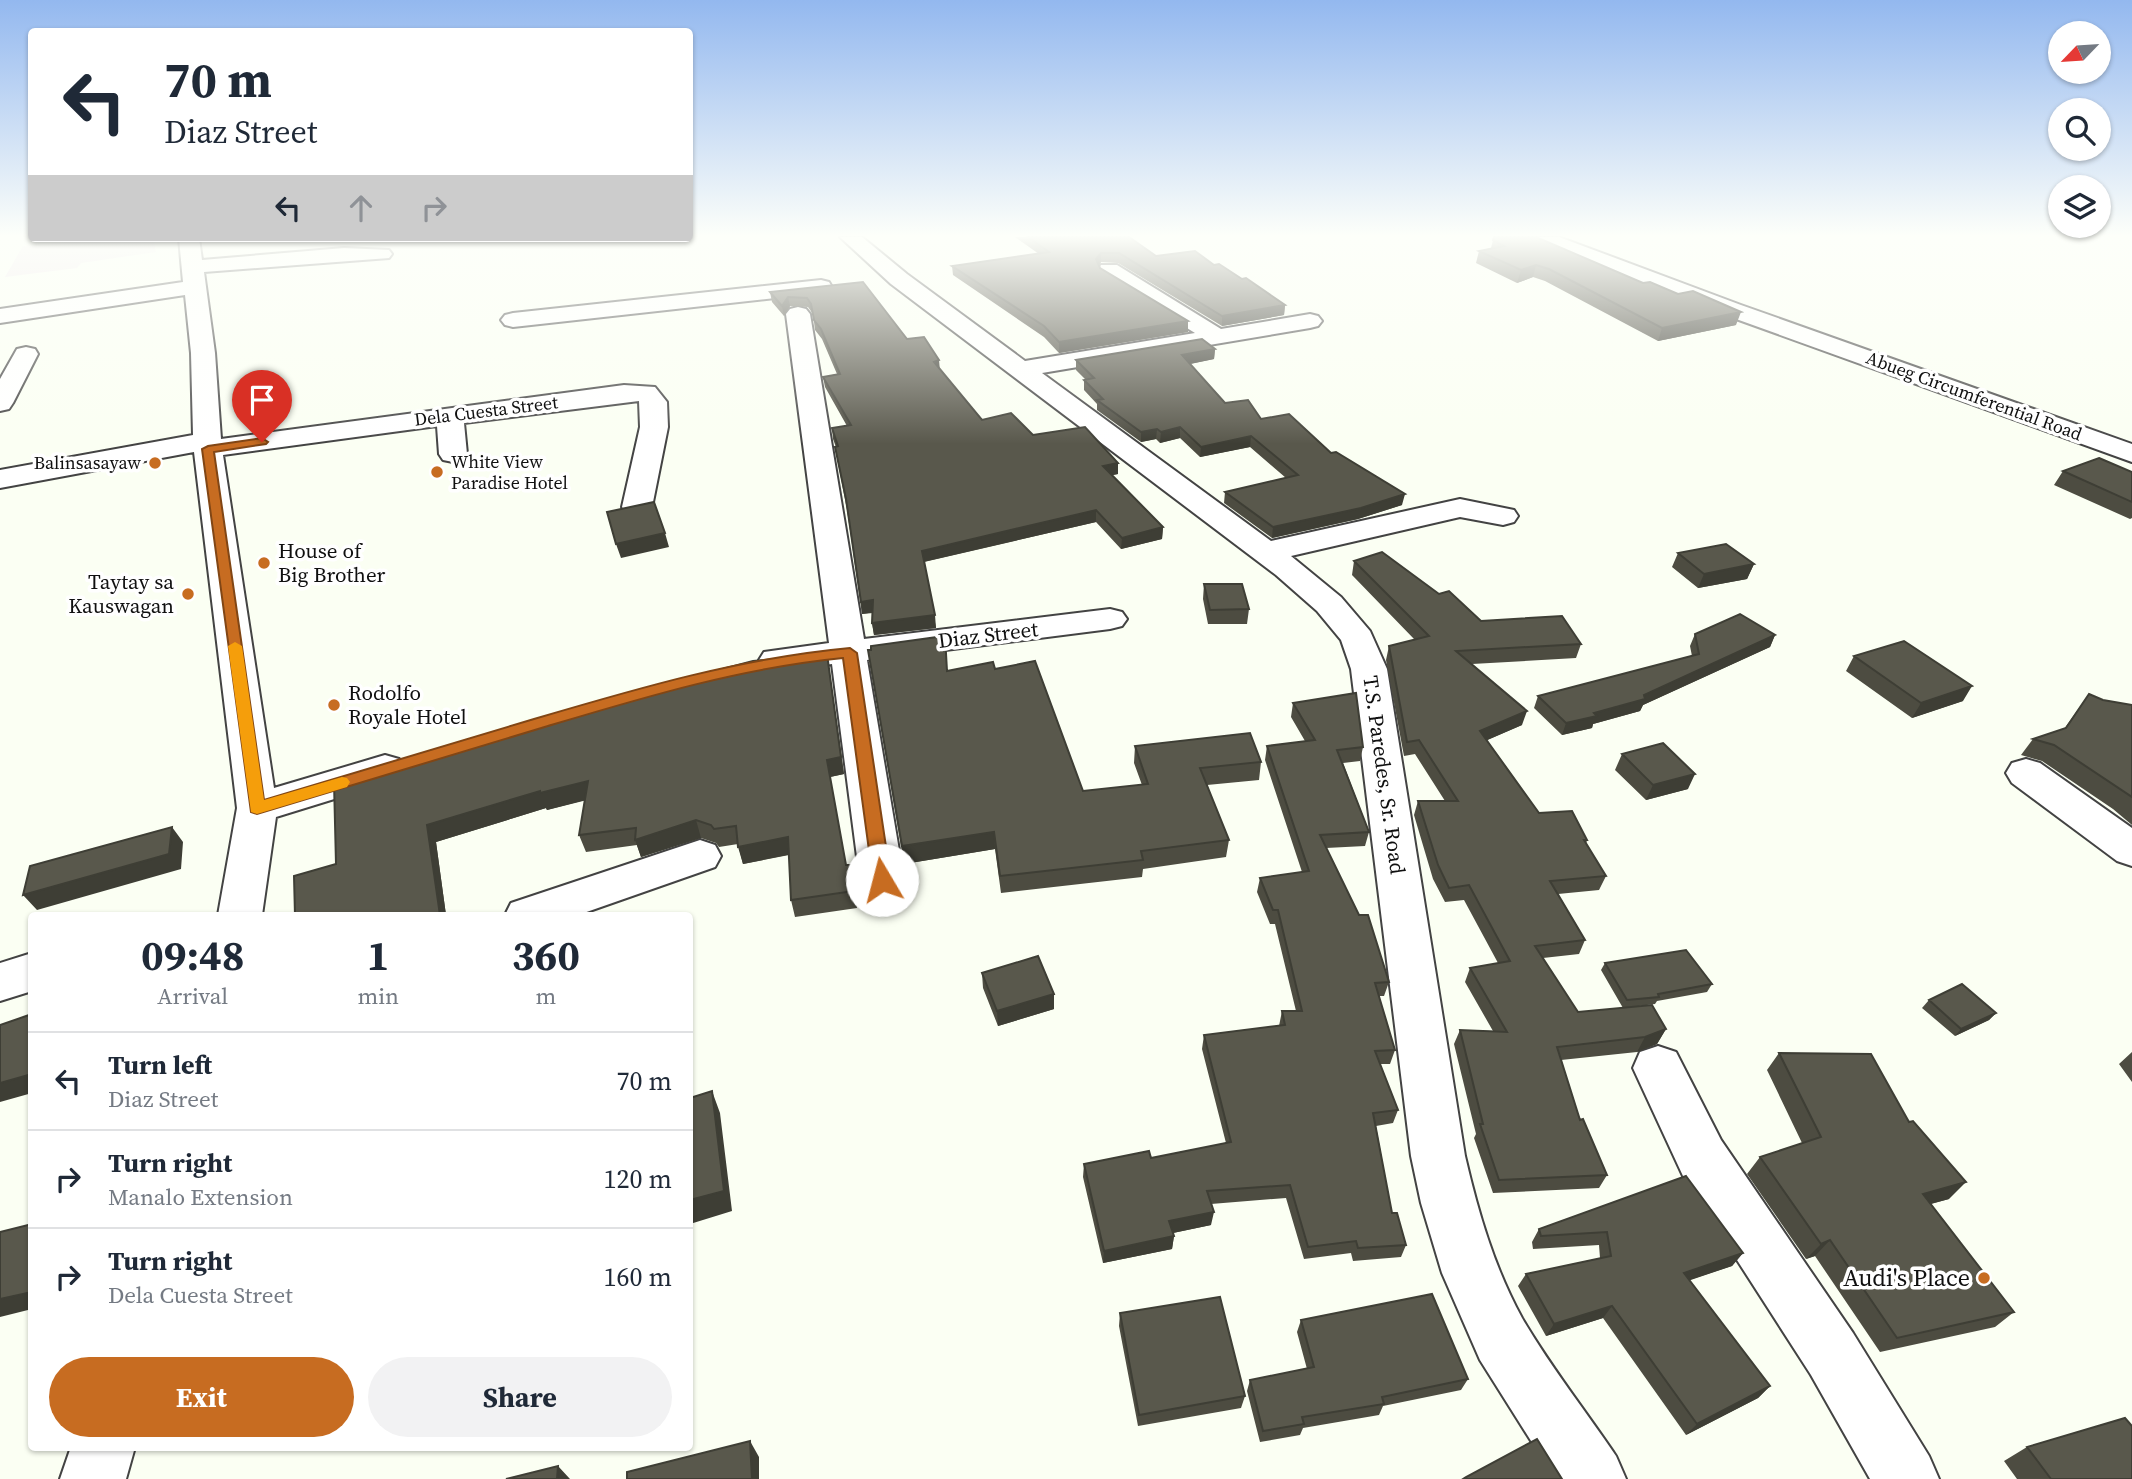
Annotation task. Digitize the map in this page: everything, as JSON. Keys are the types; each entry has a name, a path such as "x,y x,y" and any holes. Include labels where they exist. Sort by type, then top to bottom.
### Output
{"street":[{"path":"0,317 40,306"},
{"path":"197,306 203,353 208,445 257,808 233,912"},
{"path":"513,320 642,306"},
{"name":"T.S. Paredes, Sr. Road","path":"925,306 1021,369 1266,552 1329,604 1358,638 1369,669 1436,1143 1448,1207 1501,1339 1593,1479"},
{"path":"1168,306 1217,336"},
{"name":"Abueg Circumferential Road","path":"1723,306 2132,454"},
{"path":"798,314 882,880"},
{"path":"1021,369 1310,321"},
{"path":"0,401 26,354"},
{"name":"Dela Cuesta Street","path":"0,479 208,445 624,393 646,393 654,402 654,427 637,507"},
{"path":"450,415 453,454"},
{"path":"1266,552 1460,509 1503,516"},
{"name":"Diaz Street","path":"746,666 1110,619"},
{"path":"257,808 418,760"},
{"path":"2026,773 2132,850"},
{"path":"536,912 700,856"},
{"path":"0,982 28,973"},
{"path":"1658,1068 1702,1158 1832,1354 1906,1479"},
{"path":"93,1479 102,1451"}],"building":[{"path":"811,306 882,306 907,339 924,337 939,360 934,362 982,420 1011,413 1033,435 1085,427 1118,463 1103,466 1163,527 1122,538 1096,510 922,551 935,615 872,623 873,600 861,602 846,499 835,447 838,446 832,428 851,425 823,377 840,374 821,329 814,320"},
{"path":"1013,306 1163,306 1188,321 1059,342 1044,326"},
{"path":"1206,306 1279,306 1222,316"},
{"path":"1620,306 1727,306 1741,312 1662,328"},
{"path":"1202,339 1215,349 1182,355 1225,403 1248,400 1261,419 1289,414 1331,453 1336,452 1405,494 1361,508 1273,527 1225,492 1298,475 1251,436 1201,447 1180,427 1161,432 1157,429 1141,432 1097,400 1103,399 1084,380 1094,378 1076,360"},
{"path":"2099,458 2132,472 2132,502 2063,471"},
{"path":"654,502 665,533 616,544 607,512"},
{"path":"1726,544 1754,564 1704,574 1678,553"},
{"path":"1382,552 1439,594 1449,591 1481,621 1562,616 1581,644 1456,651 1527,711 1480,731 1539,813 1572,811 1587,840 1584,840 1606,876 1550,881 1585,940 1535,946 1578,1012 1652,1005 1666,1029 1645,1037 1557,1047 1580,1120 1583,1119 1607,1175 1499,1180 1480,1124 1483,1124 1460,1030 1507,1032 1470,968 1510,961 1469,885 1449,888 1438,865 1418,801 1458,801 1419,740 1407,742 1389,646 1429,636 1354,561"},
{"path":"1204,584 1242,584 1249,609 1210,610"},
{"path":"1740,614 1775,635 1644,695 1645,699 1594,713 1597,716 1566,723 1538,696 1699,654 1695,634"},
{"path":"945,636 947,671 993,662 995,669 1035,661 1083,791 1148,784 1135,746 1250,733 1261,762 1200,768 1229,840 1141,851 1143,860 1000,876 994,832 902,846 868,650 871,650 871,646"},
{"path":"1904,641 1972,686 1921,703 1854,656"},
{"path":"827,654 841,757 827,760 846,865 851,865 854,891 791,900 788,837 738,847 736,826 714,829 711,825 696,820 635,840 636,828 579,835 588,781 540,791 427,825 440,912 295,912 294,876 336,864 334,782 638,691 753,661"},
{"path":"1356,693 1363,747 1337,750 1369,832 1320,835 1359,915 1368,915 1389,982 1375,983 1395,1050 1375,1051 1398,1110 1373,1113 1392,1213 1397,1213 1406,1245 1358,1248 1356,1241 1308,1247 1290,1185 1207,1191 1214,1212 1169,1221 1174,1236 1104,1251 1084,1164 1149,1151 1151,1158 1231,1142 1204,1035 1285,1025 1282,1011 1302,1011 1278,910 1273,910 1260,878 1309,871 1267,746 1315,740 1293,703"},
{"path":"2089,694 2103,700 2132,705 2132,797 2054,745 2033,739 2066,728"},
{"path":"1663,743 1695,774 1653,785 1622,754"},
{"path":"172,827 169,854 23,895 30,866"},
{"path":"1686,950 1712,984 1658,994 1659,997 1627,1000 1605,963"},
{"path":"1038,956 1054,994 997,1011 982,973"},
{"path":"1962,984 1996,1013 1961,1029 1929,1000"},
{"path":"28,1015 28,1075 0,1083 0,1025"},
{"path":"1779,1053 1871,1054 1909,1122 1913,1121 1966,1182 1923,1194 2014,1312 1897,1338 1830,1240 1821,1244 1760,1157 1821,1137"},
{"path":"712,1091 724,1191 693,1199 693,1097"},
{"path":"1686,1176 1743,1253 1684,1273 1770,1386 1697,1424 1612,1306 1554,1324 1526,1274 1611,1256 1607,1232 1541,1236 1539,1229"},
{"path":"28,1225 28,1293 0,1299 0,1232"},
{"path":"1432,1294 1468,1379 1382,1397 1384,1404 1302,1417 1304,1424 1263,1431 1250,1380 1314,1367 1301,1320"},
{"path":"1220,1297 1245,1396 1139,1415 1120,1313"},
{"path":"2125,1418 2132,1426 2132,1479 2051,1479 2027,1447"},
{"path":"1537,1439 1562,1479 1463,1479 1466,1477"},
{"path":"750,1441 752,1479 627,1479 627,1472"},
{"path":"558,1466 557,1479 506,1479"}],"slow traffic":[{"path":"235,646 257,808 342,782"}],"place":[{"name":"Balinsasayaw","path":"155,463"},
{"name":"White View Paradise Hotel","path":"437,472"},
{"name":"House of Big Brother","path":"264,563"},
{"name":"Taytay sa Kauswagan","path":"188,594"},
{"name":"Rodolfo Royale Hotel","path":"334,705"},
{"name":"Audi's Place","path":"1984,1278"}],"route":[{"path":"262,442 208,449 257,808 726,670 794,658 850,653 882,880"}]}
